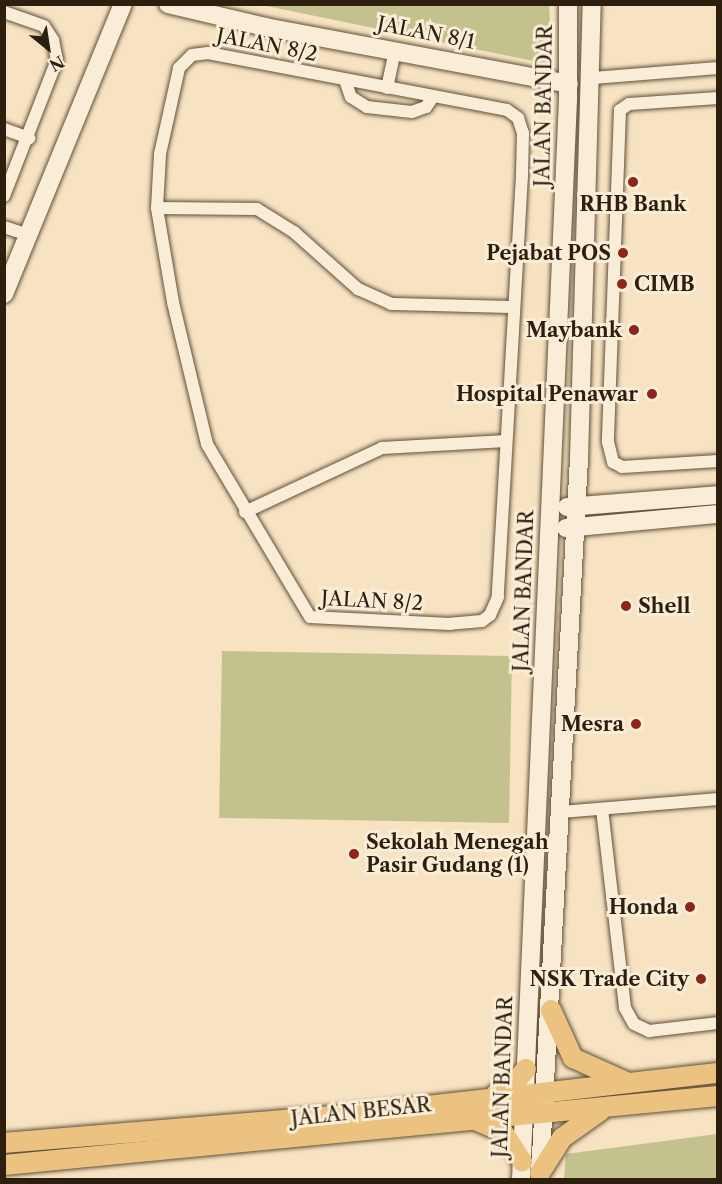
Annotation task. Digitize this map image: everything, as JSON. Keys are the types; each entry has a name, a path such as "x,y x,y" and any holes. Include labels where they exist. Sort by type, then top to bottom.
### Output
{"main road":[{"path":"4,294 123,4"},
{"name":"JALAN 8/1","path":"168,4 265,27 395,49 569,84"},
{"name":"JALAN BANDAR","path":"522,1170 569,84 568,4"},
{"name":"JALAN BANDAR","path":"540,1176 547,1092 577,506 593,78 592,4"},
{"path":"550,508 717,495"},
{"path":"549,529 717,514"},
{"path":"551,1010 573,1058 628,1083"},
{"path":"488,1098 510,1086 526,1069"},
{"name":"JALAN BESAR","path":"4,1143 357,1114 717,1073"},
{"name":"JALAN BESAR","path":"4,1165 605,1109 717,1096"},
{"path":"540,1176 569,1131 605,1109"},
{"path":"478,1121 503,1132 522,1170"}],"street":[{"path":"4,12 39,21 53,40 56,64 4,196"},
{"path":"387,88 395,49"},
{"name":"JALAN 8/2","path":"208,53 345,80 507,110 521,126 522,175 497,600 490,615 474,624 310,617 245,512 204,438 157,208 165,127 179,68 188,58 208,53"},
{"path":"593,78 717,68"},
{"path":"345,80 353,99 368,107 412,112 426,107 433,97"},
{"path":"717,98 629,104 620,110 609,442 613,462 622,467 717,461"},
{"path":"4,129 28,138"},
{"path":"157,208 257,209 294,232 358,289 391,304 514,308"},
{"path":"4,227 28,236"},
{"path":"245,512 382,447 506,441"},
{"path":"561,812 717,800"},
{"path":"602,809 621,999 634,1024 649,1031 717,1023"}],"shaded area":[{"path":"262,5 549,5 553,65"},
{"path":"222,651 512,656 509,823 219,818"},
{"path":"717,1134 717,1179 564,1179 566,1154"}],"place":[{"name":"RHB Bank","path":"633,182"},
{"name":"Pejabat POS","path":"623,253"},
{"name":"CIMB","path":"622,284"},
{"name":"Maybank","path":"634,330"},
{"name":"Hospital Penawar","path":"652,394"},
{"name":"Shell","path":"626,606"},
{"name":"Mesra","path":"636,724"},
{"name":"Sekolah Menegah Pasir Gudang (1)","path":"354,854"},
{"name":"Honda","path":"690,907"},
{"name":"NSK Trade City","path":"701,979"}]}
